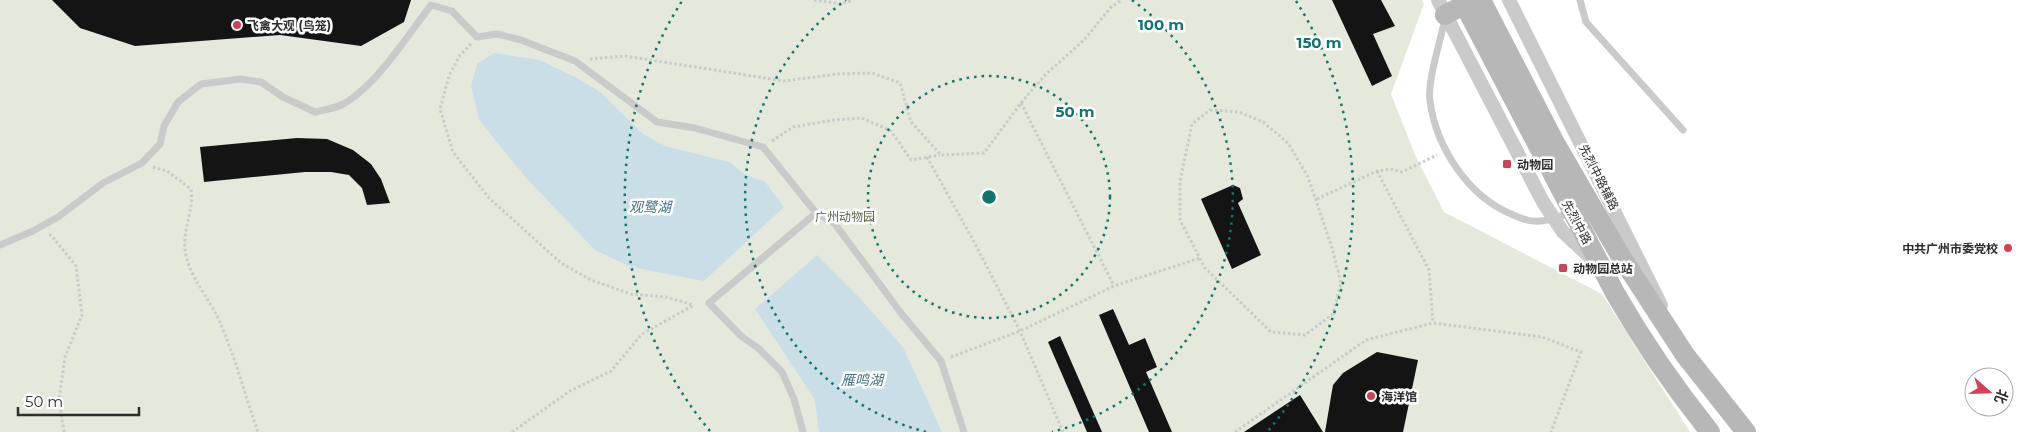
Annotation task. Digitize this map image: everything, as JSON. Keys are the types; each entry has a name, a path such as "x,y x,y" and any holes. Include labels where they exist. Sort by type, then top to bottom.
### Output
{"main road":[{"name":"先烈中路","path":"1469,2 1500,39 1576,179 1620,255 1685,355 1746,432"},
{"name":"先烈中路","path":"1469,2 1562,216 1602,268 1642,339 1666,375 1710,432"},
{"path":"1441,8 1469,2"}],"street":[{"name":"先烈中路辅路","path":"1509,0 1620,219 1685,355"},
{"path":"1441,8 1543,202 1562,216"}],"lane":[{"path":"1580,0 1586,22 1683,130"},
{"path":"0,245 33,231 58,217 103,183 142,163 160,144 164,126 178,102 200,84 242,79 261,82 283,97 315,112 341,106 364,88 431,5 452,12 478,37 497,34 521,40 574,61 657,122 695,128 763,147 816,213 835,224 901,313 942,361 964,432"},
{"path":"1441,8 1429,99 1437,130 1447,151 1470,186 1495,207 1530,222 1562,216"},
{"path":"804,432 794,399 782,372 758,348 741,336 709,303 816,213"}],"path":[{"path":"814,0 841,4 853,0"},
{"path":"763,147 794,127 834,120 862,118 891,131 911,160 941,155 984,153 1021,103 1046,75 1084,40 1111,7 1122,0"},
{"path":"478,37 460,54 449,76 440,109 453,152 489,198 561,263 592,280 631,294 666,297 693,305"},
{"path":"574,61 625,56 747,77 784,81 837,74 872,73 900,83 911,122 941,155"},
{"path":"1021,103 1114,286"},
{"path":"1210,110 1239,112 1264,122 1288,143 1308,177 1317,199 1341,283 1334,314 1305,335 1271,332 1205,268 1180,220 1180,181 1192,124 1210,110"},
{"path":"1317,199 1377,171 1390,169 1402,172 1447,151"},
{"path":"926,157 973,240 1020,331 1063,432"},
{"path":"142,163 166,171 192,189 193,199 185,234 185,249 189,267 219,320 258,432"},
{"path":"1377,171 1429,270 1433,323"},
{"path":"33,231 51,235 76,266 82,315 64,357 59,400 64,432"},
{"path":"942,361 1020,331 1114,286 1200,258"},
{"path":"512,432 570,391 611,371 642,334 693,305 709,303"},
{"path":"1235,432 1366,340 1433,323 1542,337 1581,352 1551,432"}],"green space":[{"name":"广州动物园","path":"0,0 1422,0 1424,4 1391,94 1415,155 1444,212 1602,294 1690,432 0,432"}],"water":[{"name":"观鹭湖","path":"494,53 540,60 577,78 599,91 643,134 665,146 730,162 744,174 765,182 784,207 704,281 631,267 595,250 528,180 479,119 471,86 477,64"},
{"name":"雁鸣湖","path":"817,255 859,297 903,347 942,432 819,432 815,400 755,309"}],"building":[{"name":"飞禽大观 (鸟笼)","path":"52,0 411,0 404,22 361,46 280,35 135,46 80,28"},
{"path":"1332,0 1381,0 1395,26 1373,34 1392,76 1372,86"},
{"path":"297,138 327,139 353,150 371,164 381,179 390,203 367,205 362,188 349,175 331,172 305,172 204,182 200,147"},
{"path":"1233,185 1240,188 1243,199 1238,203 1261,255 1232,269 1201,199"},
{"path":"1113,309 1129,345 1145,338 1157,367 1146,372 1172,432 1149,432 1099,315"},
{"path":"1060,336 1102,432 1087,432 1048,342"},
{"name":"海洋馆","path":"1377,352 1418,360 1403,432 1325,432 1333,385 1343,373"},
{"path":"1300,395 1323,432 1244,432"}],"place":[{"name":"飞禽大观 (鸟笼)","path":"237,25"},
{"name":"动物园","path":"1507,164"},
{"name":"中共广州市委党校","path":"2008,248"},
{"name":"动物园总站","path":"1563,268"},
{"name":"海洋馆","path":"1371,396"}]}
